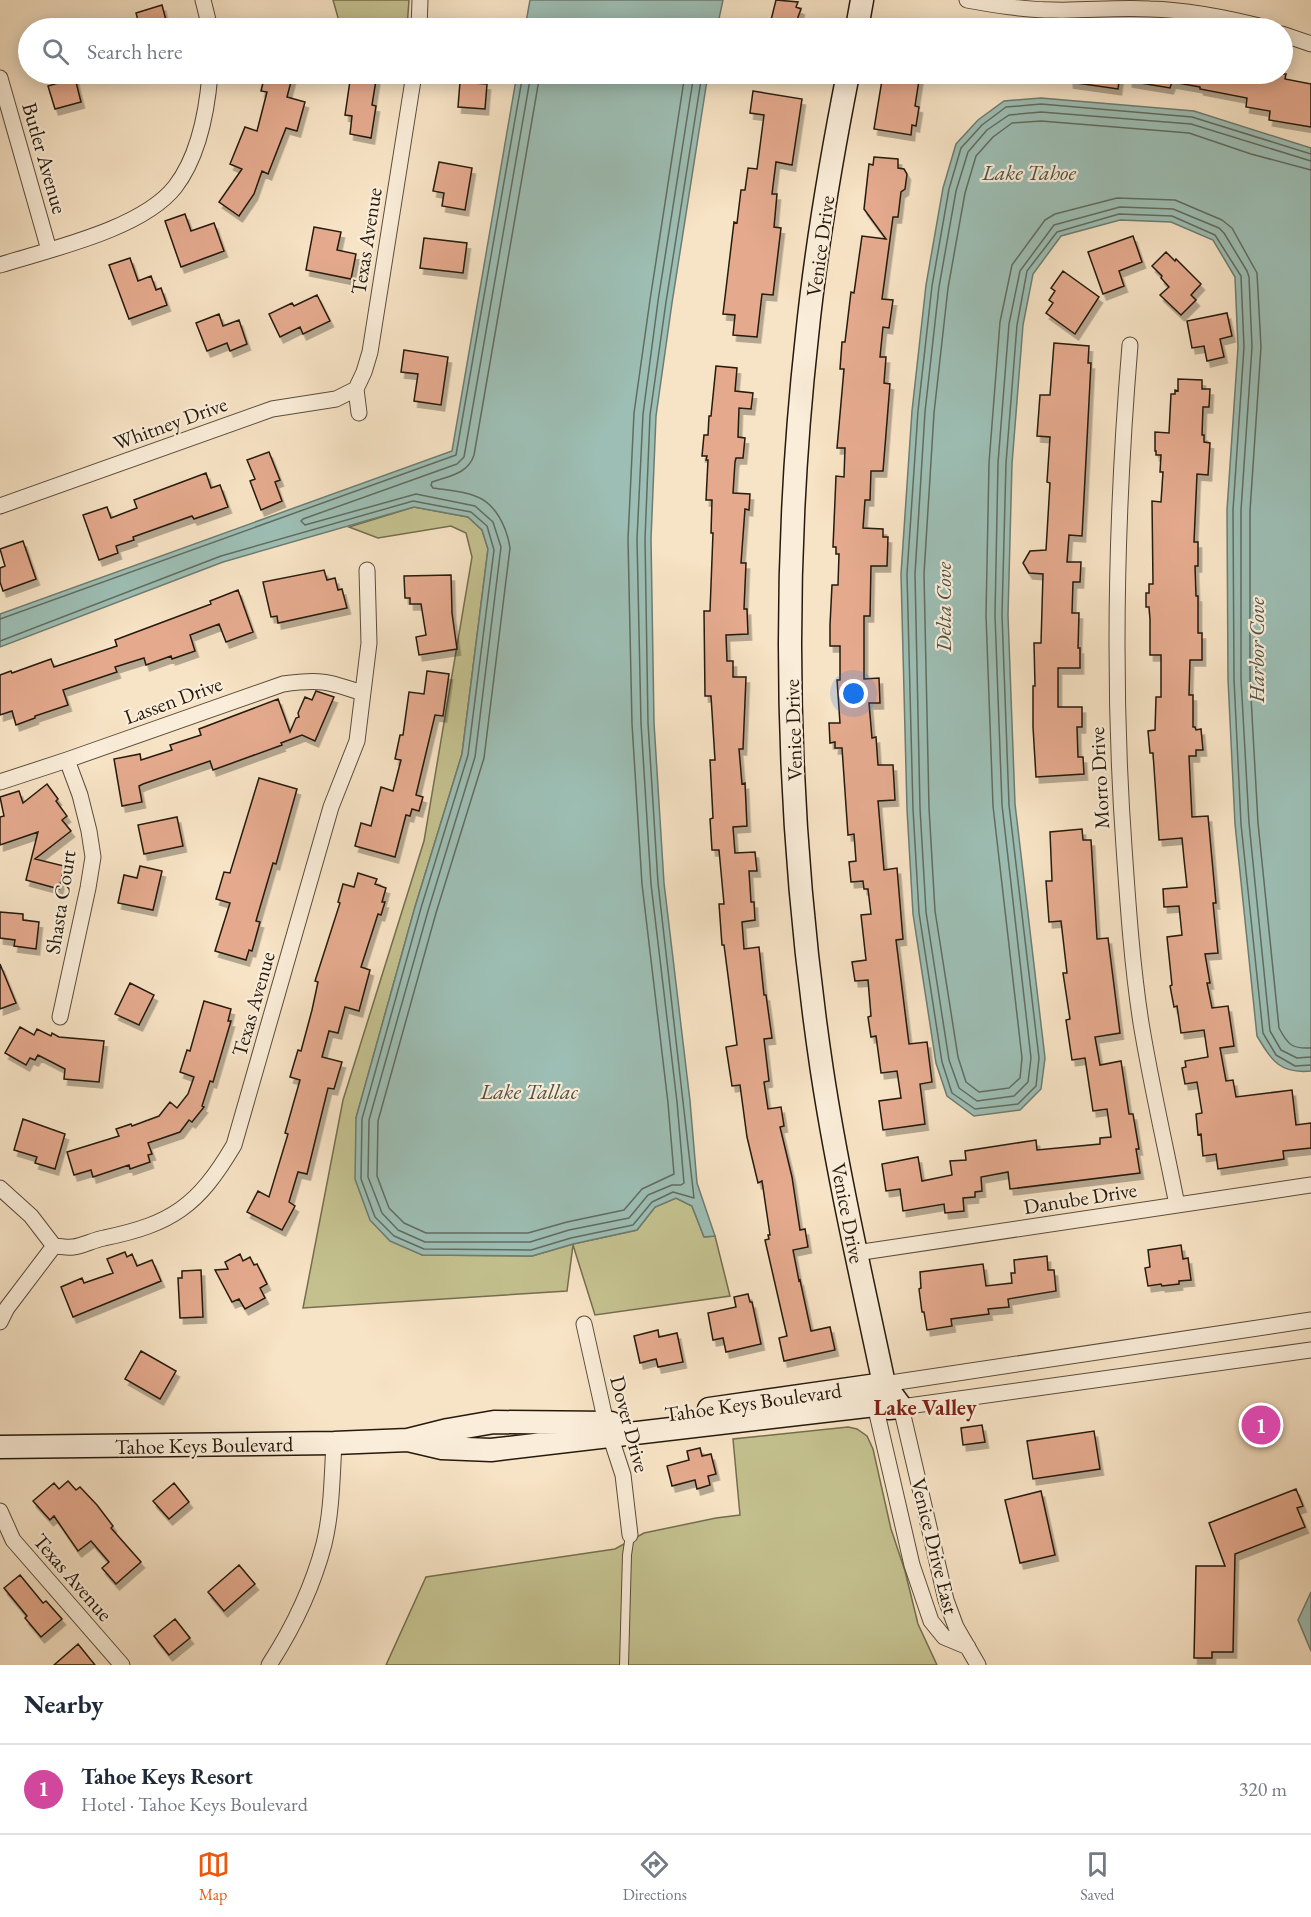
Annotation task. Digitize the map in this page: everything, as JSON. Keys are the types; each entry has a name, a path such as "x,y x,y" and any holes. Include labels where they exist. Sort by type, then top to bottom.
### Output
{"street":[{"path":"204,0 208,18"},
{"path":"419,18 420,0"},
{"path":"859,18 862,0"},
{"path":"967,0 1010,8 1148,9 1229,18"},
{"path":"1293,38 1311,44"},
{"name":"Butler Avenue","path":"0,78 49,250"},
{"path":"0,265 124,224 154,208 175,187 190,162 205,116 209,84"},
{"name":"Texas Avenue","path":"359,413 356,389 370,352 412,84"},
{"name":"Venice Drive","path":"846,84 807,336 796,462 791,595 795,806 806,940 822,1070 856,1253 884,1384"},
{"name":"Morro Drive","path":"1130,345 1123,429 1116,594 1116,699 1120,799 1141,1022 1177,1205"},
{"name":"Whitney Drive","path":"0,506 272,409 336,399 356,389"},
{"name":"Texas Avenue","path":"54,1246 73,1247 134,1232 173,1215 194,1199 217,1174 234,1145 331,807 357,741 369,643 367,570"},
{"name":"Lassen Drive","path":"0,782 283,684 307,680 329,681 362,693"},
{"name":"Shasta Court","path":"60,1017 93,857 80,795 67,760"},
{"name":"Danube Drive","path":"856,1253 1311,1185"},
{"path":"0,1188 31,1216 54,1246 7,1308 0,1322"},
{"name":"Tahoe Keys Boulevard","path":"0,1448 408,1440 442,1448 491,1450 884,1384 1311,1320"},
{"name":"Dover Drive","path":"584,1324 609,1429 623,1475 630,1535"},
{"name":"Tahoe Keys Boulevard","path":"609,1429 874,1405 889,1408 901,1407 1311,1350"},
{"path":"874,1405 884,1384"},
{"name":"Venice Drive East","path":"884,1384 901,1407 946,1600 956,1627 968,1647"},
{"name":"Venice Drive East","path":"874,1405 912,1565 930,1621 944,1637 968,1647"},
{"path":"269,1665 312,1581 324,1542 330,1505 334,1443"},
{"name":"Texas Avenue","path":"0,1511 14,1540 122,1665"},
{"path":"968,1647 978,1665"}],"lane":[{"path":"624,1665 627,1556 630,1535"}],"shaded area":[{"path":"333,0 409,0 408,18 338,18"},
{"path":"414,507 468,517 482,530 488,549 462,754 415,907 356,1118 422,1255 532,1256 573,1244 637,1230 655,1207 676,1198 692,1206 704,1237 715,1236 730,1296 595,1315 573,1245 567,1291 303,1308 343,1100 424,841 472,557 466,533 451,526 378,538 349,527"},
{"path":"848,1427 857,1429 867,1436 873,1449 891,1529 905,1571 918,1624 937,1665 386,1665 426,1577 615,1549 644,1533 740,1515 733,1439"}],"water":[{"path":"530,0 723,0 719,18 527,18"},
{"name":"Lake Tallac","path":"515,84 706,84 656,416 651,539 654,723 664,883 690,1101 697,1183 715,1236 704,1237 692,1206 676,1198 655,1207 637,1230 532,1256 422,1255 390,1241 370,1220 355,1179 356,1118 415,907 462,754 488,549 482,530 468,517 414,507 223,562 0,647 0,614 452,451"},
{"name":"Lake Tahoe","path":"1041,98 1194,111 1311,148 1311,1071 1284,1068 1267,1052 1257,1036 1235,824 1228,679 1227,510 1238,347 1235,277 1213,240 1171,222 1120,220 1061,236 1033,274 1023,325 1012,464 1008,615 1015,804 1045,1058 1041,1089 1020,1110 974,1116 947,1096 936,1063 913,914 907,809 901,574 912,411 926,285 943,188 956,144 978,120 1004,101"},
{"path":"1311,1592 1311,1651 1298,1620"}],"building":[{"path":"776,0 798,2 796,7 801,9 798,18 772,18"},
{"path":"162,5 165,18 137,18 136,13"},
{"path":"1293,81 1311,84 1311,127 1269,120 1270,111 1246,107 1247,98 1200,89 1200,87 1183,84 1293,84"},
{"path":"76,84 81,102 55,109 48,86"},
{"path":"263,84 290,84 287,97 305,102 297,131 286,128 268,174 262,171 254,194 239,216 219,202 242,169 230,164 245,127 257,131 267,92 261,91"},
{"path":"350,84 375,84 372,105 376,106 371,138 350,134 352,116 345,115"},
{"path":"460,84 487,84 485,109 458,107"},
{"path":"881,84 918,84 915,106 919,107 916,126 912,125 911,135 874,129"},
{"path":"1084,84 1119,84 1118,89"},
{"path":"1147,84 1171,84 1170,88"},
{"path":"753,91 802,99 792,165 776,162 772,194 777,194 774,227 781,228 773,295 762,294 757,337 733,335 735,315 723,314 734,222 737,223 741,190 745,190 748,168 757,169 764,115 750,113"},
{"path":"874,157 898,159 898,168 904,169 907,174 905,189 901,192 898,217 893,217 882,299 893,300 889,328 883,327 880,357 886,357 884,383 890,384 883,471 871,471 870,500 865,500 863,528 883,529 883,537 888,537 887,566 871,566 870,616 864,616 864,679 879,678 880,703 869,703 872,738 876,737 878,765 893,765 895,800 878,801 884,870 897,868 903,939 896,940 909,1044 927,1042 932,1082 920,1084 925,1124 883,1130 879,1101 901,1098 897,1071 881,1073 876,1036 871,1037 868,1017 871,1016 868,980 855,981 852,962 866,960 861,915 871,914 868,889 864,889 863,881 851,882 849,862 856,861 854,834 848,835 842,748 835,748 835,742 830,743 829,723 840,723 837,680 840,680 840,646 830,646 830,625 832,585 838,585 839,554 836,554 836,547 833,547 836,476 844,477 845,448 837,448 844,369 840,369 842,342 845,342 851,292 854,293 862,236 886,239 864,209 869,164 873,165"},
{"path":"439,162 472,168 465,210 442,206 444,193 433,191"},
{"path":"185,214 191,231 214,223 224,251 181,267 165,221"},
{"path":"314,227 341,232 337,250 356,254 351,279 306,270"},
{"path":"1133,236 1142,262 1119,271 1124,286 1103,294 1088,252"},
{"path":"424,238 467,243 463,273 420,268"},
{"path":"1166,252 1201,284 1191,295 1196,300 1181,315 1160,295 1169,287 1152,266"},
{"path":"130,258 138,281 151,276 156,290 161,288 167,305 129,319 109,265"},
{"path":"1063,271 1099,297 1075,334 1046,313 1053,303 1049,300 1055,291 1051,288"},
{"path":"317,295 330,321 303,334 300,327 280,337 269,314"},
{"path":"1227,313 1232,336 1220,339 1224,357 1207,361 1204,346 1192,348 1187,321"},
{"path":"219,314 223,326 239,320 247,344 230,351 227,343 207,351 196,323"},
{"path":"1054,343 1089,346 1088,363 1091,363 1082,536 1069,535 1067,562 1081,562 1080,582 1073,582 1072,613 1079,613 1080,668 1058,668 1058,707 1082,707 1082,727 1077,727 1078,757 1083,757 1084,774 1036,777 1033,727 1034,643 1041,643 1043,574 1029,573 1023,563 1030,551 1046,550 1050,437 1037,436 1040,395 1050,395"},
{"path":"404,350 448,357 441,405 414,401 418,374 401,372"},
{"path":"716,366 737,368 735,391 753,393 751,409 739,408 738,437 745,438 743,458 736,458 735,462 733,493 750,494 749,510 745,509 741,563 746,563 744,609 747,609 748,634 726,635 727,661 733,661 733,677 746,677 743,749 739,749 742,784 745,783 747,826 733,827 735,853 755,852 757,871 749,871 755,920 742,922 744,949 759,947 764,995 766,995 772,1038 764,1039 769,1081 764,1082 768,1109 781,1107 784,1126 780,1127 792,1177 800,1230 805,1229 808,1247 793,1250 799,1281 811,1331 830,1327 835,1350 784,1361 779,1338 787,1336 765,1240 769,1239 768,1235 770,1235 762,1181 758,1183 747,1137 740,1085 732,1086 726,1047 737,1045 724,945 722,945 719,904 724,904 719,850 712,850 710,760 715,760 711,696 705,696 704,611 710,611 713,533 711,533 712,500 706,500 708,460 706,460 707,456 702,456 704,435 708,435 709,416 711,416"},
{"path":"1178,379 1202,380 1202,389 1210,389 1209,407 1203,407 1202,435 1204,435 1204,442 1210,443 1208,475 1197,474 1194,542 1198,542 1198,566 1195,566 1196,596 1198,596 1198,633 1202,633 1202,660 1190,660 1189,695 1193,695 1193,727 1196,730 1201,729 1203,750 1196,750 1196,756 1189,756 1192,817 1208,816 1216,903 1213,903 1218,953 1205,954 1210,983 1207,983 1212,1008 1228,1006 1234,1046 1220,1048 1226,1081 1233,1080 1236,1097 1292,1090 1296,1125 1311,1123 1311,1148 1283,1151 1284,1159 1218,1169 1216,1154 1203,1156 1196,1114 1202,1113 1197,1082 1185,1084 1182,1068 1186,1067 1185,1061 1208,1057 1204,1030 1181,1033 1177,1006 1174,1007 1170,986 1172,985 1167,937 1182,935 1179,906 1164,907 1163,889 1187,887 1182,838 1159,840 1153,753 1150,753 1148,731 1155,730 1156,697 1161,697 1161,655 1150,655 1149,607 1146,607 1146,593 1149,593 1149,584 1153,584 1152,501 1161,502 1163,472 1160,472 1161,455 1156,455 1155,451 1155,432 1169,433 1171,394 1175,394 1175,390 1178,391"},
{"path":"269,452 280,480 275,482 282,501 261,510 250,481 255,479 247,460"},
{"path":"206,473 211,488 220,485 228,507 194,519 192,516 133,537 134,540 116,546 118,553 99,560 83,515 107,507 111,518 137,508 134,500"},
{"path":"23,541 36,579 3,591 0,582 0,568 5,566 0,549"},
{"path":"324,570 327,580 335,578 338,590 342,589 347,608 278,623 277,616 271,617 263,582"},
{"path":"451,575 452,613 457,649 419,655 416,637 426,635 421,604 410,604 410,598 405,598 404,576"},
{"path":"238,590 253,632 226,642 219,624 190,635 195,651 146,665 144,658 115,667 117,672 63,690 68,705 16,725 12,711 0,715 0,675 51,659 54,667 117,646 115,640 211,604 210,601"},
{"path":"427,671 449,674 443,716 435,715 416,795 423,797 419,811 412,809 410,816 406,815 395,857 355,846 361,823 371,826 381,787 393,791 401,760 395,759 400,735 403,735 409,692 424,694"},
{"path":"316,691 334,697 315,741 302,735 281,743 282,745 213,770 210,761 139,786 142,802 122,806 114,759 140,754 141,760 172,750 170,745 201,735 199,729 278,699 290,732 296,718 299,717 298,713 305,697 312,700"},
{"path":"259,778 297,789 276,864 273,863 256,921 260,922 252,951 249,950 246,960 215,951 230,903 216,899 224,872 230,873"},
{"path":"47,784 67,816 62,820 71,831 35,859 64,866 59,889 26,880 38,832 0,845 0,817 4,816 0,797 19,791 23,803"},
{"path":"177,817 183,846 144,854 138,825"},
{"path":"1082,829 1083,840 1091,840 1097,939 1108,938 1120,1033 1095,1037 1100,1065 1121,1061 1129,1114 1133,1114 1139,1149 1136,1149 1140,1173 1010,1189 1008,1172 981,1177 982,1191 975,1192 975,1197 963,1198 964,1211 945,1213 944,1204 903,1211 900,1189 886,1191 882,1164 918,1157 922,1181 952,1175 950,1161 966,1160 965,1151 1036,1140 1037,1150 1100,1144 1100,1138 1111,1137 1107,1109 1093,1111 1085,1058 1072,1060 1066,1020 1070,1019 1063,973 1067,973 1061,921 1049,922 1046,881 1052,881 1050,832"},
{"path":"140,866 162,871 153,910 118,903 124,875 137,878"},
{"path":"358,873 377,879 375,884 386,888 382,902 385,902 381,915 378,914 361,967 370,970 359,1011 345,1007 338,1033 329,1031 322,1057 342,1062 334,1089 328,1088 307,1174 298,1172 289,1202 295,1206 282,1230 247,1212 258,1191 269,1197 288,1134 285,1133 300,1080 290,1077 298,1050 301,1051 312,1010 318,982 315,981 340,903 338,902 343,884 354,887"},
{"path":"0,912 23,914 23,920 39,922 36,949 14,946 15,940 0,938"},
{"path":"0,964 16,1003 0,1009"},
{"path":"130,983 154,995 139,1025 115,1014"},
{"path":"204,1001 231,1009 228,1021 231,1021 213,1082 210,1081 202,1106 204,1107 192,1122 189,1120 180,1132 148,1143 152,1154 148,1155 150,1162 130,1169 129,1165 93,1177 91,1170 74,1175 67,1152 119,1136 116,1129 159,1116 170,1102 177,1108 188,1094 194,1077 180,1072 187,1050 190,1051"},
{"path":"20,1027 34,1035 37,1029 51,1036 52,1033 59,1037 104,1041 99,1082 64,1079 65,1069 38,1055 35,1060 30,1058 26,1065 5,1053"},
{"path":"23,1119 65,1134 55,1169 35,1163 37,1157 14,1150"},
{"path":"1181,1245 1183,1259 1188,1258 1191,1280 1179,1281 1179,1284 1148,1286 1145,1268 1150,1267 1148,1250"},
{"path":"125,1252 127,1257 132,1254 137,1266 152,1260 161,1281 73,1317 61,1287 82,1278 84,1283 113,1273 107,1259"},
{"path":"240,1254 243,1261 250,1257 254,1265 257,1264 267,1284 260,1288 265,1298 245,1309 239,1299 232,1302 215,1270 228,1269 225,1262"},
{"path":"1047,1256 1048,1270 1054,1270 1056,1291 1008,1299 1009,1307 988,1309 989,1314 951,1319 952,1326 927,1330 919,1289 921,1288 920,1272 983,1264 986,1286 1012,1283 1011,1273 1015,1273 1014,1260"},
{"path":"201,1270 203,1317 180,1318 178,1278 182,1278 182,1271"},
{"path":"748,1294 752,1302 761,1344 726,1352 723,1338 713,1340 708,1313 736,1307 734,1297"},
{"path":"658,1330 659,1337 677,1333 683,1362 658,1367 656,1359 640,1363 634,1336"},
{"path":"141,1351 176,1371 160,1399 125,1379"},
{"path":"982,1425 985,1442 963,1445 961,1428"},
{"path":"1094,1431 1100,1469 1033,1479 1027,1441"},
{"path":"700,1448 702,1456 711,1454 716,1474 708,1476 710,1485 697,1489 695,1480 672,1486 667,1466 689,1460 687,1451"},
{"path":"68,1481 76,1490 80,1487 97,1505 113,1526 111,1528 141,1562 116,1584 102,1568 109,1562 91,1541 78,1551 54,1516 50,1520 33,1501 54,1483 59,1489"},
{"path":"174,1483 189,1502 169,1519 153,1501"},
{"path":"1296,1489 1303,1506 1297,1508 1305,1527 1235,1554 1233,1652 1212,1652 1212,1658 1194,1658 1196,1566 1225,1566 1209,1523"},
{"path":"1041,1491 1055,1555 1020,1563 1005,1500"},
{"path":"239,1565 255,1584 224,1611 208,1592"},
{"path":"20,1575 43,1603 46,1601 62,1619 41,1637 4,1588"},
{"path":"175,1619 190,1638 169,1655 154,1636"},
{"path":"78,1644 95,1665 54,1665"}],"place":[{"name":"Tahoe Keys Resort","path":"1261,1425"}],"district":[{"name":"Lake Valley","path":"925,1407"}],"water label":[{"name":"Delta Cove","path":"943,607"},
{"name":"Harbor Cove","path":"1256,650"}]}
